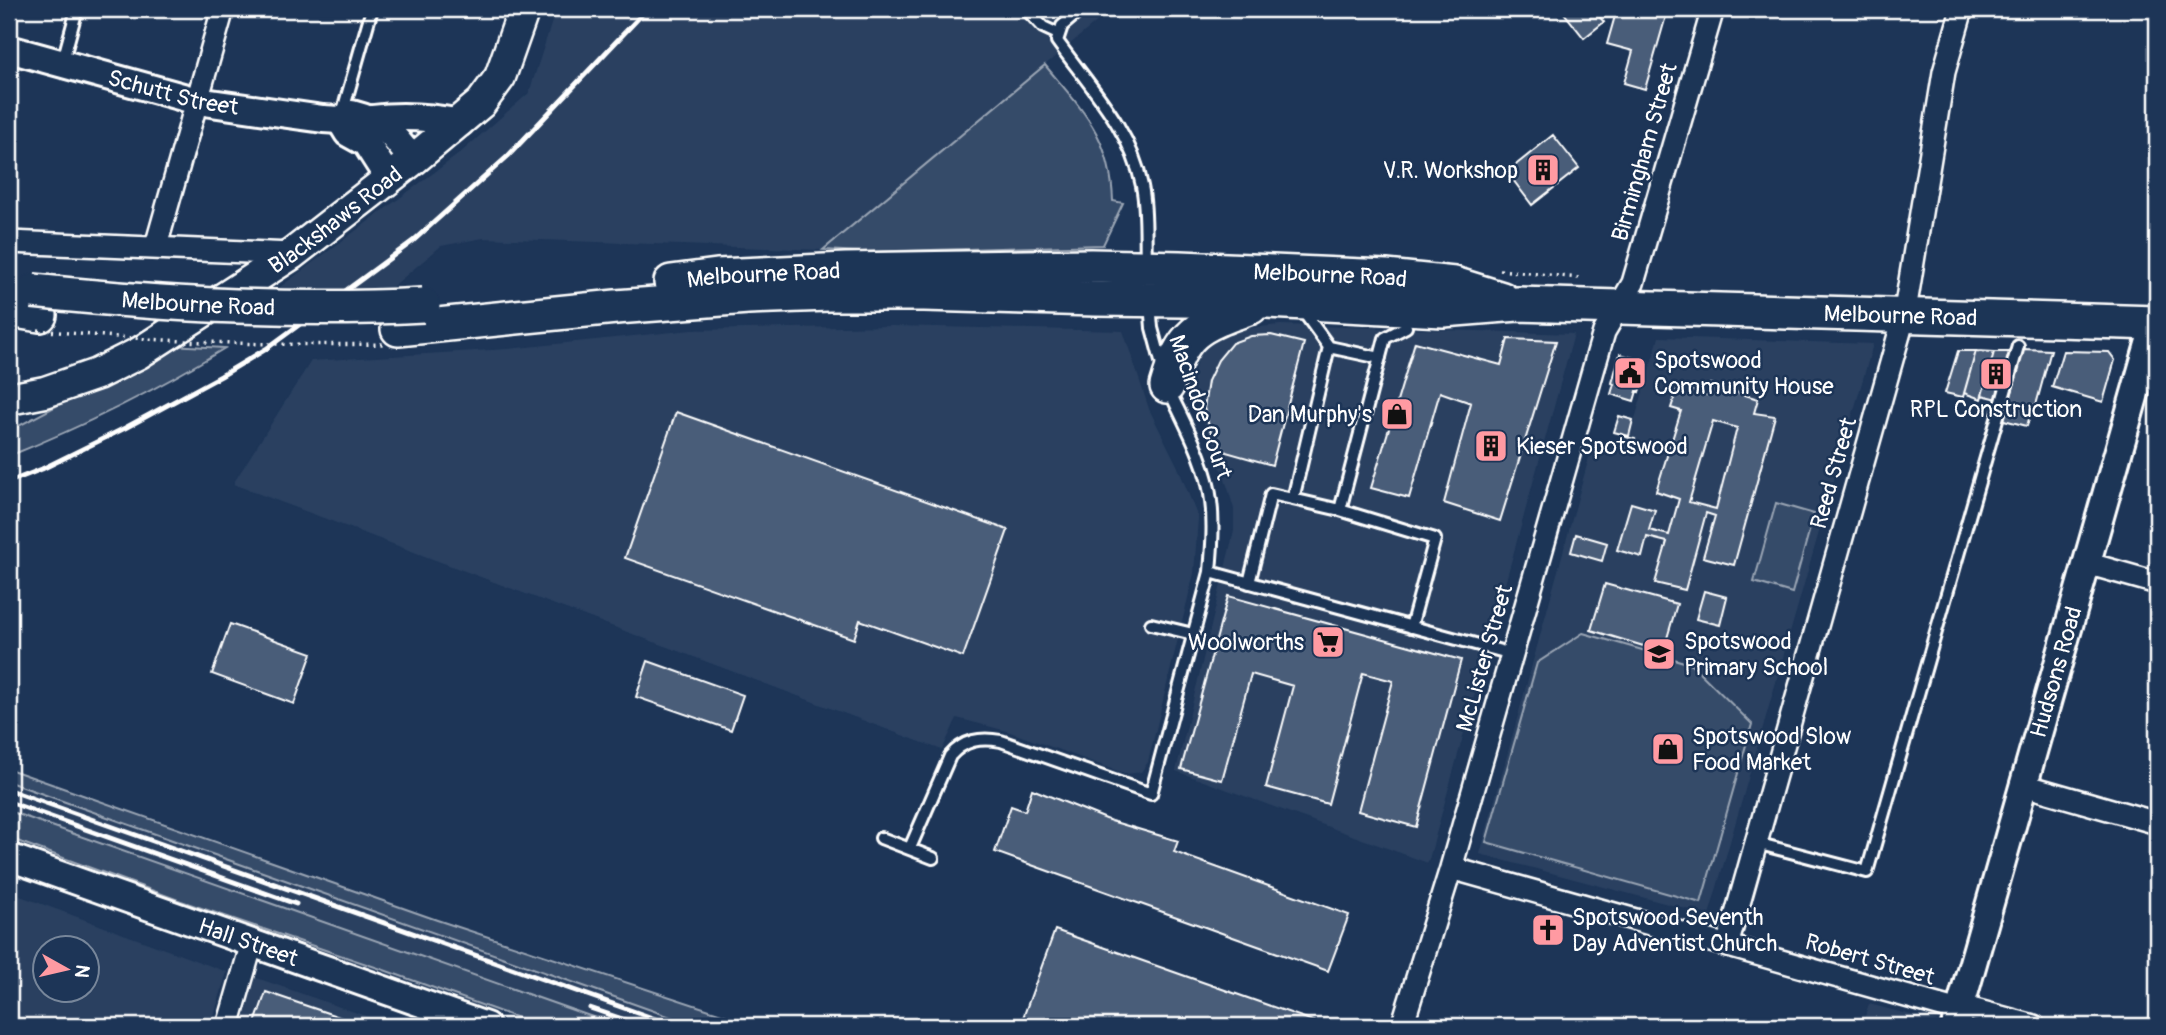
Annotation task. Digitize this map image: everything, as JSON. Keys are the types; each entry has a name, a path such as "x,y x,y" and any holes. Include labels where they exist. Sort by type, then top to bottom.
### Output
{"main road":[{"name":"Blackshaws Road","path":"9,398 45,392 97,374 139,353 292,254 460,123 481,103 500,77 524,9"},
{"name":"Melbourne Road","path":"26,306 330,309 423,305 717,276 860,270 1148,283 1282,302 1443,310 1518,304 1904,317 2157,322"},
{"name":"Melbourne Road","path":"26,306 138,325 392,337 616,307 748,297 925,294 1148,283 1386,277 1454,284 1518,304"},
{"path":"1167,386 1175,359 1188,337 1223,317 1282,302"}],"street":[{"path":"156,246 223,9"},
{"name":"Birmingham Street","path":"1619,307 1633,283 1713,9"},
{"name":"Reed Street","path":"1727,946 1904,317 1944,72 1962,9"},
{"name":"Schutt Street","path":"9,49 197,101 340,120 352,114 373,119 396,116 428,117 460,123"},
{"path":"373,119 387,129 413,160"},
{"path":"340,120 348,133 366,143 389,179"},
{"path":"9,242 156,246 292,254"},
{"name":"McLister Street","path":"1402,1026 1451,868 1604,332 1619,307"},
{"name":"Hudsons Road","path":"1957,1019 2157,322"},
{"path":"2086,563 2157,583"},
{"path":"2024,785 2157,822"},
{"name":"Hall Street","path":"9,857 486,1026"},
{"name":"Robert Street","path":"1451,868 1727,946 1957,1019 1971,1009 2034,1026"},
{"path":"228,1026 252,943"}],"lane":[{"path":"62,64 77,9"},
{"path":"340,120 372,9"},
{"path":"1026,9 1042,27 1058,33 1062,26 1082,9"},
{"name":"Macindoe Court","path":"910,848 950,755 960,745 973,740 986,738 1001,741 1151,794 1210,572 1213,537 1211,498 1200,458 1167,386 1152,328 1143,187 1130,144 1102,100 1057,41 1058,33"},
{"path":"1282,302 1329,347 1380,358"},
{"path":"1340,510 1385,338 1406,327"},
{"path":"1756,843 1867,872 2018,346"},
{"path":"1293,499 1329,347"},
{"path":"1248,583 1271,494 1340,510 1435,539 1411,627"},
{"path":"1210,572 1512,654"},
{"path":"1151,624 1193,634"},
{"path":"881,838 933,858"}],"path":[{"path":"26,306 169,342 282,346 392,337"}],"shaded area":[{"path":"556,9 1112,9 823,250 483,238 441,246 385,293 272,293 459,154 529,93"},
{"path":"1045,65 1092,126 1107,159 1113,201 1123,203 1103,245 862,252 823,250"},
{"path":"1280,325 1574,334 1428,863 1176,771 1234,531 1234,509 1194,395 1193,376 1198,357 1215,336 1230,330"},
{"path":"892,326 1123,331 1149,409 1177,465 1198,518 1194,573 1148,762 1141,772 1126,774 1007,731 957,718 942,750 233,484 311,361 508,349 692,330"},
{"name":"Spotswood Primary School","path":"1659,337 1873,344 1709,915 1480,854 1593,443 1633,453 1636,438 1630,436"},
{"path":"171,345 225,348 119,406 9,456 9,431"},
{"path":"1776,503 1814,514 1792,593 1754,582"},
{"path":"1583,633 1691,664 1752,724 1701,903 1486,842 1537,663"},
{"path":"9,769 437,920 758,1026 696,1026 9,782"},
{"path":"9,782 696,1026 617,1026 133,856 9,811"},
{"path":"9,811 618,1026 540,1026 181,901 9,838"},
{"path":"9,892 227,972 211,1026 9,1026"},
{"path":"251,976 394,1026 237,1026"},
{"path":"1869,1004 1938,1022 1937,1026 1862,1026"}],"building":[{"path":"1561,9 1593,9 1604,22 1584,38"},
{"path":"1617,9 1668,9 1645,89 1624,83 1633,51 1607,44"},
{"name":"V.R. Workshop","path":"1553,135 1579,168 1532,205 1507,172"},
{"path":"1271,335 1304,343 1272,465 1226,452 1210,430 1204,408 1208,381 1218,360 1232,343 1251,336"},
{"name":"Kieser Spotswood","path":"1508,339 1556,341 1500,521 1444,503 1471,403 1440,392 1409,498 1371,488 1415,342 1501,365"},
{"path":"2021,349 2051,350 2036,405 2033,405 2027,426 2004,420 2019,369 2016,369"},
{"path":"1958,351 1976,351 1963,397 1945,393"},
{"path":"1976,351 1994,352 1981,399 1964,393"},
{"path":"2063,351 2109,352 2115,360 2103,402 2052,387"},
{"name":"RPL Construction","path":"1994,352 2011,352 1998,399 1982,395"},
{"name":"Spotswood Community House","path":"1620,354 1648,362 1634,401 1611,394"},
{"path":"1710,384 1758,399 1754,413 1775,416 1734,565 1703,557 1715,516 1706,513 1685,590 1655,583 1667,542 1647,537 1642,557 1617,550 1631,503 1655,510 1649,530 1669,535 1679,499 1656,491 1681,411 1671,408 1677,390 1683,392 1685,388 1707,395","holes":["1713,421 1737,428 1716,509 1689,502"]},
{"path":"676,412 1008,530 963,657 860,620 854,639 625,558"},
{"path":"1619,416 1633,420 1629,436 1614,432"},
{"path":"1622,436 1635,439 1632,452 1619,449"},
{"path":"1576,534 1607,543 1602,561 1571,552"},
{"path":"1605,584 1677,604 1663,652 1591,630"},
{"path":"1704,591 1727,597 1720,625 1696,619"},
{"path":"1228,596 1461,660 1416,827 1358,811 1393,681 1363,673 1328,804 1266,787 1293,686 1251,674 1222,780 1181,769"},
{"path":"230,624 312,653 294,704 212,674"},
{"path":"648,661 743,695 731,730 636,697"},
{"path":"1032,789 1111,821 1178,841 1174,852 1349,915 1328,971 995,852 1011,806 1025,811"},
{"path":"1055,930 1327,1026 1020,1026"},
{"path":"266,992 304,1005 366,1026 254,1026"}],"railway":[{"path":"9,482 42,469 125,428 221,376 266,349 413,241 508,156 647,9"},
{"path":"9,790 675,1026"},
{"path":"9,802 296,904"},
{"path":"590,1008 643,1026"}],"place":[{"name":"V.R. Workshop","path":"1543,170"},
{"name":"Spotswood Community House","path":"1630,373"},
{"name":"RPL Construction","path":"1996,374"},
{"name":"Dan Murphy's","path":"1397,414"},
{"name":"Kieser Spotswood","path":"1491,446"},
{"name":"Woolworths","path":"1328,642"},
{"name":"Spotswood Primary School","path":"1659,654"},
{"name":"Spotswood Slow Food Market","path":"1668,749"},
{"name":"Spotswood Seventh Day Adventist Church","path":"1548,930"}]}
